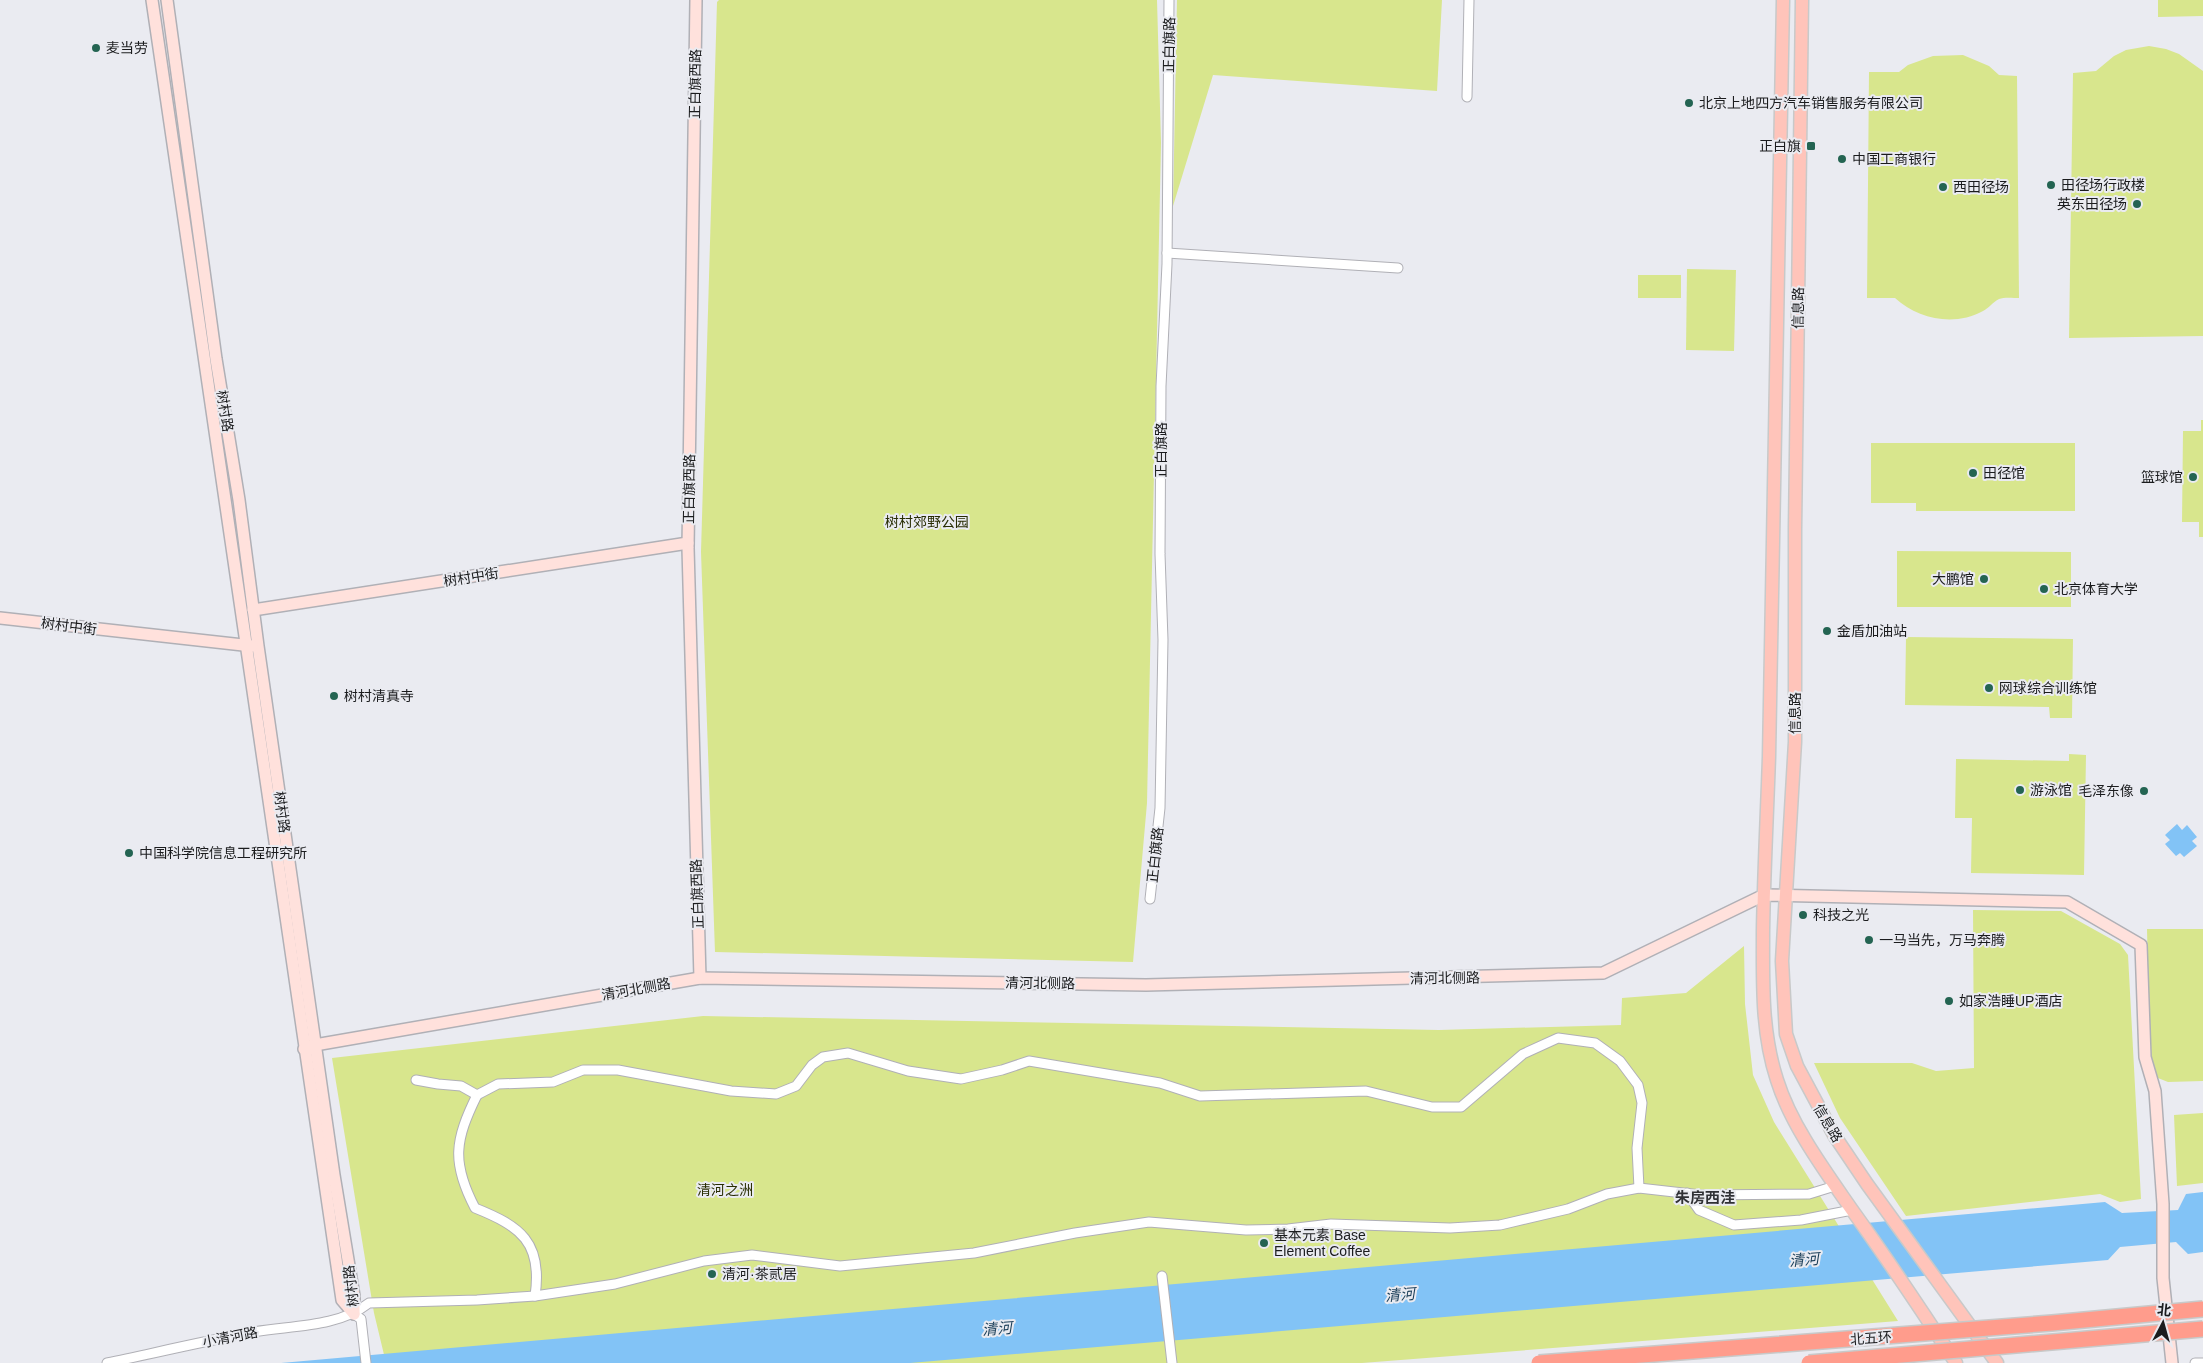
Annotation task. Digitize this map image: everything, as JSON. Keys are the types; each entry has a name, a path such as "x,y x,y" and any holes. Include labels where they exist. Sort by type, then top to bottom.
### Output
{"highway":[{"name":"北五环","path":"1539,1363 2052,1324 2203,1309"},
{"name":"北五环","path":"1809,1363 2203,1329"}],"main road":[{"name":"信息路","path":"1782,0 1770,717 1764,895 1763,997 1770,1056 1777,1082 1788,1106 1835,1186 1923,1312 1956,1363"},
{"name":"信息路","path":"1802,0 1795,538 1795,742 1782,961 1786,1034 1797,1066 1821,1114 1880,1202 1997,1363"}],"street":[{"name":"树村路","path":"152,0 252,646 309,1047 334,1175 354,1296 354,1314"},
{"name":"树村路","path":"167,0 216,359 240,500 254,610 252,646"},
{"name":"正白旗西路","path":"696,0 688,544 700,978"},
{"name":"正白旗路","path":"1150,899 1160,808 1163,640 1160,554 1161,386 1167,253 1169,0"},
{"path":"1467,97 1469,0"},
{"path":"1167,253 1398,268"},
{"name":"树村中街","path":"254,610 688,544"},
{"name":"树村中街","path":"0,618 252,646"},
{"path":"1764,895 2067,902 2141,944 2145,1057 2155,1091 2163,1204 2163,1278 2172,1363"},
{"name":"清河北侧路","path":"309,1047 700,978 1146,985 1604,974 1764,895"},
{"path":"534,1296 533,1255 527,1238 500,1218 475,1208 463,1186 458,1160 462,1125 477,1095 498,1084 553,1082 583,1070 618,1070 731,1092 776,1094 796,1086 812,1066 823,1058 848,1054 908,1071 961,1079 1002,1070 1029,1061 1160,1083 1200,1096 1366,1091 1432,1107 1461,1107 1523,1054 1558,1038 1595,1044 1620,1061 1638,1085 1642,1103 1637,1148 1639,1188"},
{"path":"416,1080 462,1086 477,1095"},
{"name":"小清河路","path":"107,1363 250,1332 327,1321 354,1314 368,1303 476,1300 534,1296 615,1284 704,1261 752,1255 840,1266 974,1253 1075,1232 1149,1222 1246,1230 1288,1229 1332,1224 1450,1228 1500,1225 1568,1209 1607,1194 1639,1188 1688,1193 1809,1194 1835,1186"},
{"path":"1688,1193 1699,1210 1734,1225 1801,1220 1850,1207"},
{"path":"1162,1276 1172,1363"},
{"path":"354,1314 361,1319 366,1363"},
{"path":"2195,1363 2203,1363"}],"green space":[{"name":"树村郊野公园","path":"719,0 1157,0 1161,143 1147,803 1133,962 715,952 701,552 717,2"},
{"path":"1177,0 1442,0 1437,91 1213,75 1173,206"},
{"path":"2158,0 2203,0 2203,16 2158,17"},
{"name":"英东田径场","path":"2149,46 2179,54 2203,71 2203,336 2069,338 2073,73 2096,71 2114,56 2126,50"},
{"name":"西田径场","path":"1963,55 1989,66 1999,75 2017,76 2019,298 1999,299 1985,310 1972,316 1948,319 1925,316 1895,298 1867,298 1869,72 1899,72 1908,65 1933,56"},
{"path":"1687,269 1736,270 1734,351 1686,350"},
{"path":"1638,275 1681,275 1681,298 1638,298"},
{"name":"篮球馆","path":"2201,420 2203,420 2203,537 2199,537 2199,522 2182,522 2183,431 2201,431"},
{"name":"田径馆","path":"1871,443 2075,443 2075,511 1916,511 1916,503 1871,503"},
{"name":"大鹏馆","path":"1897,551 2071,552 2071,607 1897,607"},
{"name":"网球综合训练馆","path":"1906,637 2073,639 2072,718 2050,718 2049,707 1905,705"},
{"name":"游泳馆","path":"2069,754 2086,755 2084,875 1971,873 1972,818 1955,818 1956,759 2069,761"},
{"path":"1973,910 2061,911 2120,944 2128,955 2141,1199 2120,1202 2100,1194 1906,1216 1840,1118 1814,1063 1912,1063 1936,1071 1974,1068"},
{"path":"2147,929 2203,929 2203,1081 2168,1082 2158,1078 2150,1059"},
{"name":"清河之洲","path":"1744,946 1745,1004 1753,1075 1774,1122 1898,1321 1362,1363 386,1363 374,1313 332,1058 703,1016 1439,1030 1621,1025 1622,998 1686,993"},
{"path":"2203,1113 2203,1183 2177,1186 2174,1115"}],"water":[{"path":"2177,824 2182,830 2187,825 2197,837 2192,841 2197,846 2184,857 2180,853 2176,856 2165,844 2170,840 2165,835"},
{"name":"清河","path":"2203,1192 2203,1252 2188,1254 2176,1242 2120,1247 2108,1260 910,1363 281,1363 2105,1202 2122,1213 2178,1210 2186,1194"}],"place":[{"name":"麦当劳","path":"96,48"},
{"name":"北京上地四方汽车销售服务有限公司","path":"1689,103"},
{"name":"正白旗","path":"1811,146"},
{"name":"中国工商银行","path":"1842,159"},
{"name":"田径场行政楼","path":"2051,185"},
{"name":"西田径场","path":"1943,187"},
{"name":"英东田径场","path":"2137,204"},
{"name":"田径馆","path":"1973,473"},
{"name":"篮球馆","path":"2193,477"},
{"name":"大鹏馆","path":"1984,579"},
{"name":"北京体育大学","path":"2044,589"},
{"name":"金盾加油站","path":"1827,631"},
{"name":"网球综合训练馆","path":"1989,688"},
{"name":"树村清真寺","path":"334,696"},
{"name":"游泳馆","path":"2020,790"},
{"name":"毛泽东像","path":"2144,791"},
{"name":"中国科学院信息工程研究所","path":"129,853"},
{"name":"科技之光","path":"1803,915"},
{"name":"一马当先，万马奔腾","path":"1869,940"},
{"name":"如家浩睡UP酒店","path":"1949,1001"},
{"name":"基本元素 Base Element Coffee","path":"1264,1243"},
{"name":"清河·茶贰居","path":"712,1274"}],"district":[{"name":"朱房西洼","path":"1705,1198"}]}
